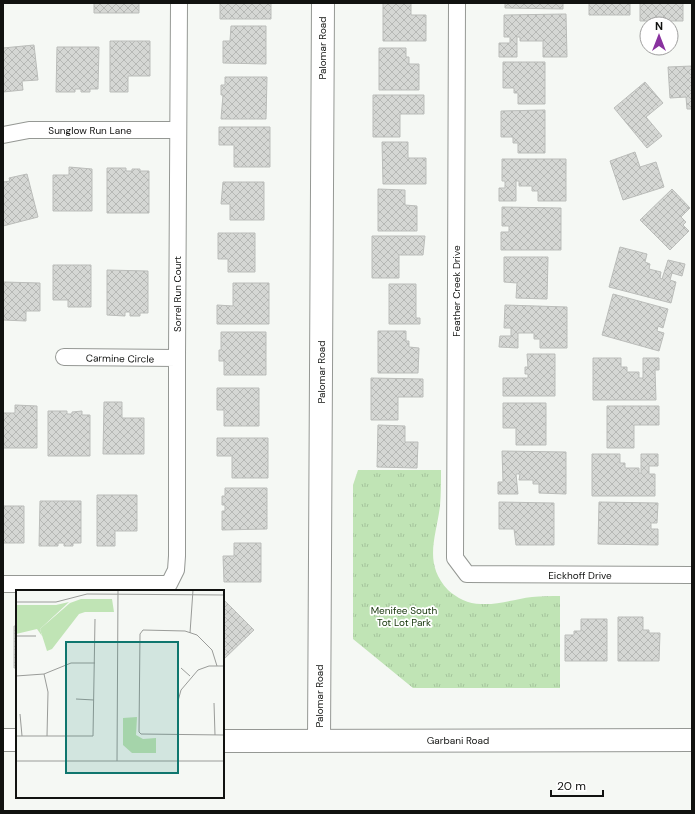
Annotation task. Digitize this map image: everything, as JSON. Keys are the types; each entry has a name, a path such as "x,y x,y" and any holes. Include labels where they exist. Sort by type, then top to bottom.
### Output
{"street":[{"name":"Sorrel Run Court","path":"3,584 169,584 176,570 179,3"},
{"name":"Palomar Road","path":"319,740 323,3"},
{"name":"Feather Creek Drive","path":"457,3 455,558 467,574"},
{"name":"Sunglow Run Lane","path":"3,136 30,130 178,130"},
{"name":"Carmine Circle","path":"64,357 176,358"},
{"name":"Eickhoff Drive","path":"467,574 692,575"},
{"path":"3,740 16,740"},
{"name":"Garbani Road","path":"224,740 692,740"}],"green space":[{"name":"Menifee South Tot Lot Park","path":"358,470 441,470 440,506 434,540 433,560 440,580 455,596 476,604 487,604 532,597 560,596 560,688 413,688 353,639 353,485"}],"building":[{"path":"94,3 139,3 139,13 94,13"},
{"path":"220,3 271,3 271,19 220,19"},
{"path":"383,3 411,3 411,15 426,15 426,41 383,41"},
{"path":"505,3 563,3 563,9 505,8"},
{"path":"589,3 630,3 630,15 589,15"},
{"path":"640,3 683,3 683,21 679,21 679,16 640,16"},
{"path":"566,14 567,57 543,57 543,41 520,41 520,37 517,37 517,57 499,57 499,43 510,43 510,37 504,37 504,15"},
{"path":"231,26 266,26 266,64 223,63 223,41 230,41"},
{"path":"110,41 150,41 150,76 128,76 128,92 110,92"},
{"path":"34,45 38,80 22,81 23,90 3,92 3,48"},
{"path":"57,47 99,47 98,89 90,89 90,92 81,92 81,89 75,89 75,92 56,92"},
{"path":"379,48 406,48 406,57 409,57 409,64 419,64 419,90 379,90"},
{"path":"503,62 545,62 545,104 518,104 518,93 514,93 514,88 503,88"},
{"path":"692,66 692,109 687,109 686,97 670,98 668,67"},
{"path":"225,77 267,77 266,119 221,119 223,95 221,95 221,85 225,85"},
{"path":"645,82 663,103 646,117 662,136 647,148 614,108"},
{"path":"373,95 424,95 424,114 400,114 400,137 373,137"},
{"path":"545,110 545,153 518,153 518,143 513,143 513,137 501,137 501,111"},
{"path":"219,127 270,127 270,167 234,167 234,145 219,145"},
{"path":"382,142 408,142 408,158 426,158 426,184 383,184"},
{"path":"635,152 640,167 656,162 664,187 623,200 610,161"},
{"path":"502,159 566,159 566,201 538,201 538,191 532,191 532,186 519,186 519,181 516,181 516,201 499,201 499,188 505,188 505,181 502,181"},
{"path":"69,167 92,169 92,211 53,211 53,175 69,175"},
{"path":"107,168 126,168 126,171 140,169 140,171 149,171 149,213 107,213"},
{"path":"27,174 38,217 3,226 3,180 4,182 10,181 9,178"},
{"path":"223,182 264,182 264,220 230,220 230,204 221,204"},
{"path":"378,189 405,190 405,205 417,206 417,231 378,231"},
{"path":"672,189 690,208 681,217 686,222 683,225 689,231 670,250 640,220"},
{"path":"502,207 561,208 561,250 501,250 501,232 509,232 509,226 502,226"},
{"path":"218,233 255,233 255,272 228,272 228,259 218,259"},
{"path":"372,236 425,236 423,255 399,255 399,278 372,278"},
{"path":"620,247 647,254 645,262 650,264 649,269 661,272 660,278 662,279 668,260 685,264 682,276 672,273 670,280 676,282 671,303 609,287"},
{"path":"504,257 548,257 547,299 516,298 517,283 504,282"},
{"path":"53,265 91,265 91,307 68,307 68,300 53,300"},
{"path":"107,270 148,271 148,313 140,313 140,316 130,316 130,312 125,312 125,316 107,315"},
{"path":"3,282 40,283 40,311 26,311 26,321 3,320"},
{"path":"233,283 269,283 269,324 217,324 217,305 233,306"},
{"path":"389,284 416,284 416,318 420,318 420,324 389,324"},
{"path":"613,294 668,309 663,328 658,326 657,331 664,333 659,351 602,335"},
{"path":"505,305 567,307 567,348 540,348 540,339 534,339 534,333 518,333 518,348 499,347 500,336 511,336 511,328 504,328"},
{"path":"378,331 406,331 406,341 409,341 409,347 419,348 418,373 378,373"},
{"path":"221,332 266,332 266,375 224,375 224,361 219,361 219,350 221,350"},
{"path":"527,354 555,354 555,396 503,396 503,378 528,378 528,374 525,374 525,367 528,367"},
{"path":"593,358 621,358 621,367 627,367 627,372 639,372 639,378 643,378 643,358 659,358 659,370 655,370 656,400 593,400"},
{"path":"371,378 423,379 423,397 398,397 398,420 371,420"},
{"path":"217,388 259,388 259,426 224,426 224,410 217,410"},
{"path":"104,402 122,402 122,418 144,418 144,454 103,454"},
{"path":"503,403 546,403 546,445 516,445 516,428 503,428"},
{"path":"15,405 37,406 37,448 3,448 3,413 15,413"},
{"path":"607,406 659,406 659,425 634,425 634,448 607,448"},
{"path":"48,411 67,411 67,414 72,414 72,412 82,411 82,415 90,415 90,456 48,456"},
{"path":"378,425 405,426 405,442 418,442 417,468 377,467"},
{"path":"217,438 268,438 268,478 232,478 232,456 217,456"},
{"path":"502,451 566,452 566,494 539,493 539,484 533,484 533,480 519,480 520,474 516,474 518,494 498,494 498,482 503,482"},
{"path":"592,454 620,454 620,463 625,463 625,468 639,468 639,473 641,473 641,454 658,454 658,466 649,466 649,474 655,474 655,496 592,496"},
{"path":"225,488 267,488 267,529 222,530 222,511 225,511 225,505 222,505 222,496 225,496"},
{"path":"97,495 137,495 137,531 115,531 115,546 97,546"},
{"path":"40,501 81,501 81,543 73,543 73,546 64,546 64,543 58,543 58,546 39,546"},
{"path":"499,502 554,503 554,545 516,545 514,529 499,529"},
{"path":"599,502 658,503 657,523 651,523 651,529 658,529 658,545 598,544"},
{"path":"3,506 24,506 24,543 3,543"},
{"path":"234,543 261,543 261,582 224,582 223,556 234,556"},
{"path":"224,600 254,630 224,659"},
{"path":"618,617 643,617 643,630 649,630 649,633 660,633 659,661 618,661"},
{"path":"581,619 607,619 607,661 565,661 565,635 574,635 574,631 581,631"},
{"path":"14,626 16,626 16,668 14,668"}]}
